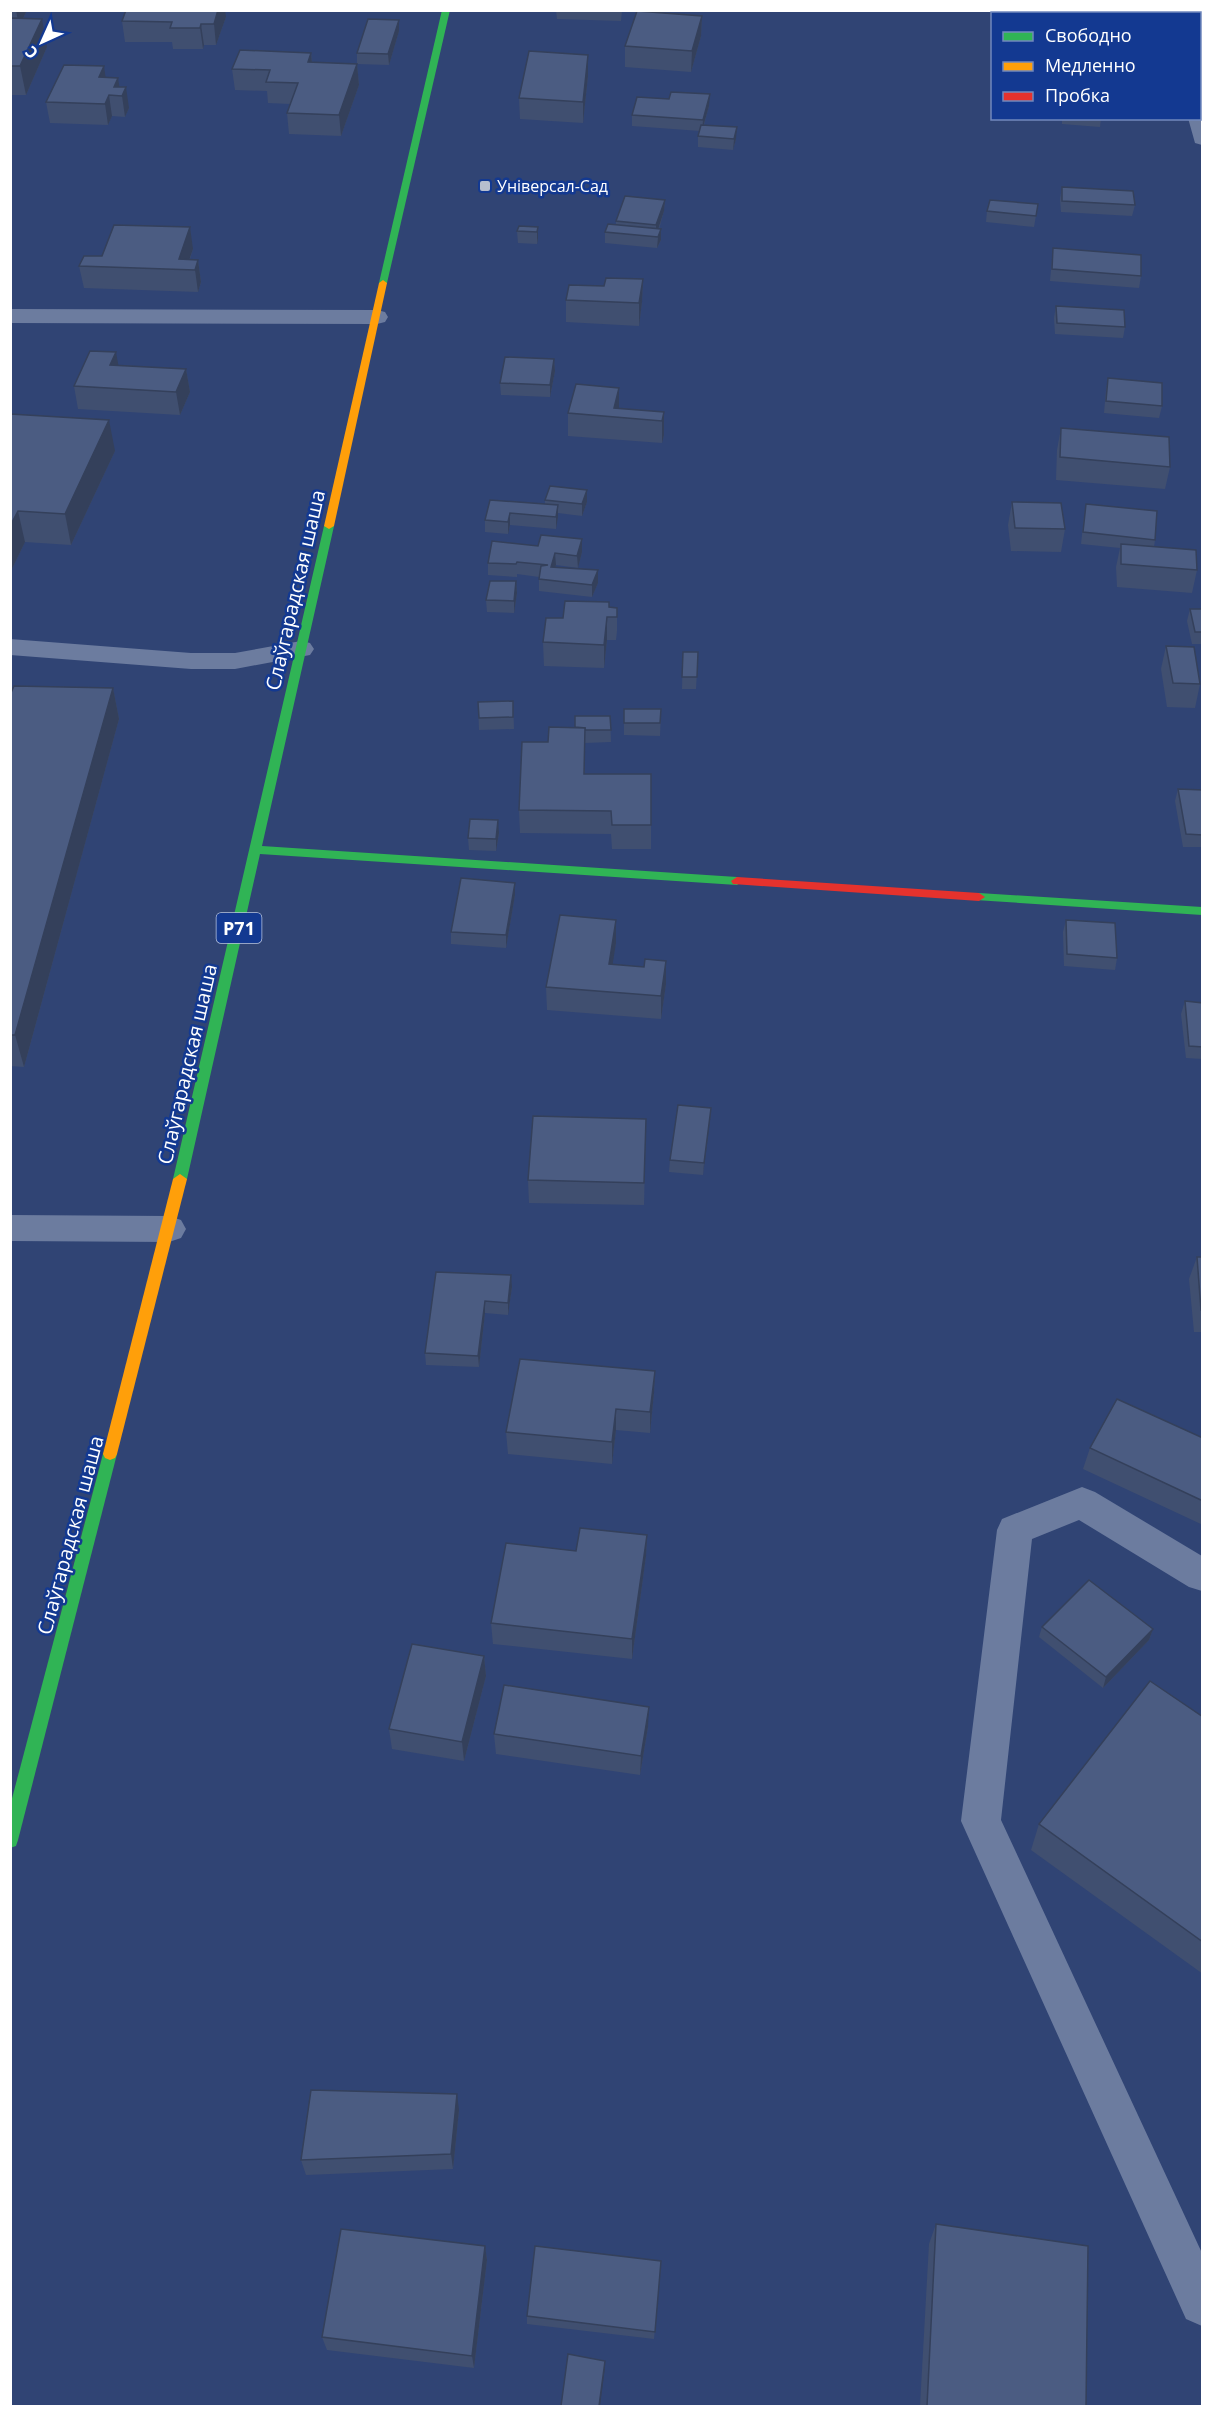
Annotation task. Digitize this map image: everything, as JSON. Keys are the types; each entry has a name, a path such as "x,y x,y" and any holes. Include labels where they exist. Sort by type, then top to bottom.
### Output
{"main road":[{"name":"Слаўгарадская шаша","path":"10,1840 169,1229 377,317 387,262 447,10"},
{"path":"256,850 1203,911"}],"street":[{"path":"1198,120 1203,139"},
{"path":"10,316 377,317"},
{"path":"10,647 202,661 235,661 301,649"},
{"path":"10,1228 169,1229"},
{"path":"1203,1575 1082,1503 1015,1530 981,1821 1203,2303"}],"building":[{"path":"126,10 218,10 214,24 201,24 200,28 170,28 172,22 122,21"},
{"path":"637,11 702,16 692,51 625,46"},
{"path":"10,18 42,19 20,66 10,66"},
{"path":"368,19 399,20 388,54 357,53"},
{"path":"240,50 311,53 308,62 357,64 339,115 287,113 298,83 266,82 270,70 232,69"},
{"path":"529,51 588,55 583,102 519,98"},
{"path":"64,65 104,66 99,77 118,78 114,87 126,87 122,96 109,95 105,104 46,102"},
{"path":"671,92 710,94 703,120 632,115 637,97 669,99"},
{"path":"701,125 737,127 734,139 698,136"},
{"path":"1062,187 1133,191 1135,205 1062,201"},
{"path":"625,196 665,200 656,225 616,221"},
{"path":"990,200 1038,204 1036,216 987,211"},
{"path":"608,224 661,229 658,237 605,232"},
{"path":"114,225 190,227 179,259 198,260 195,270 79,266 84,256 102,256"},
{"path":"519,226 538,227 537,232 517,231"},
{"path":"1053,248 1141,255 1141,276 1052,269"},
{"path":"606,278 643,279 639,303 566,300 569,285 604,286"},
{"path":"1056,306 1124,310 1125,327 1057,323"},
{"path":"90,351 116,352 110,365 186,369 176,392 74,386"},
{"path":"505,357 554,359 550,385 500,383"},
{"path":"1108,378 1162,383 1162,406 1106,401"},
{"path":"576,384 619,388 614,408 664,412 662,421 568,413"},
{"path":"10,414 109,420 65,514 18,511 10,526"},
{"path":"1061,428 1169,437 1170,467 1060,457"},
{"path":"550,486 587,490 582,504 545,500"},
{"path":"490,500 558,505 556,517 510,513 508,522 485,520"},
{"path":"1012,502 1061,503 1065,529 1015,528"},
{"path":"1086,504 1157,511 1155,540 1083,532"},
{"path":"541,535 582,539 577,556 555,553 551,567 598,570 592,585 539,579 541,566 548,565 517,562 516,564 488,563 492,541 538,546"},
{"path":"1121,544 1196,550 1197,570 1121,564"},
{"path":"490,581 516,581 514,601 486,600"},
{"path":"565,601 609,602 609,607 617,608 617,617 607,617 604,645 543,642 546,618 563,618"},
{"path":"1190,609 1203,609 1203,632 1195,632"},
{"path":"1166,646 1194,647 1200,684 1173,683"},
{"path":"683,652 698,652 697,677 682,677"},
{"path":"14,686 113,688 15,1035 10,1035 10,695"},
{"path":"513,701 513,717 479,718 478,702"},
{"path":"624,709 661,709 660,723 624,723"},
{"path":"575,716 610,716 611,730 585,730 585,728 575,727"},
{"path":"549,727 585,728 584,774 651,774 651,825 612,825 611,811 519,810 522,742 548,742"},
{"path":"1178,789 1203,790 1203,835 1186,834"},
{"path":"470,819 498,820 496,839 468,838"},
{"path":"461,878 515,883 506,935 451,932"},
{"path":"560,915 616,920 609,964 644,967 645,959 666,961 661,996 546,987"},
{"path":"1066,920 1115,923 1117,958 1067,954"},
{"path":"1185,1001 1203,1003 1203,1047 1189,1046"},
{"path":"678,1105 711,1108 704,1163 670,1160"},
{"path":"533,1116 646,1119 644,1183 528,1180"},
{"path":"1197,1257 1203,1257 1203,1310 1201,1310"},
{"path":"436,1272 511,1275 508,1303 485,1301 478,1356 425,1353"},
{"path":"520,1359 655,1371 650,1412 616,1409 612,1442 506,1432"},
{"path":"1117,1399 1203,1438 1203,1501 1090,1448"},
{"path":"580,1528 647,1535 632,1639 491,1623 506,1543 576,1551"},
{"path":"1089,1580 1153,1629 1106,1677 1042,1627"},
{"path":"412,1644 484,1656 462,1742 389,1729"},
{"path":"1150,1681 1203,1717 1203,1942 1039,1824"},
{"path":"504,1685 649,1707 641,1756 494,1734"},
{"path":"311,2090 457,2094 451,2154 301,2160"},
{"path":"936,2224 1088,2246 1086,2406 927,2406"},
{"path":"341,2229 485,2246 472,2356 322,2337"},
{"path":"535,2246 661,2261 655,2332 527,2316"},
{"path":"568,2354 605,2361 599,2406 561,2406"}],"traffic: fast":[{"path":"383,283 446,10"},
{"path":"180,1179 329,526"},
{"path":"256,850 737,881"},
{"path":"979,897 1202,911"},
{"path":"10,1840 110,1454"}],"traffic: slow":[{"path":"329,526 383,283"},
{"path":"110,1454 180,1179"}],"traffic: jam":[{"path":"737,881 979,897"}],"place":[{"name":"Універсал-Сад","path":"485,186"}]}
